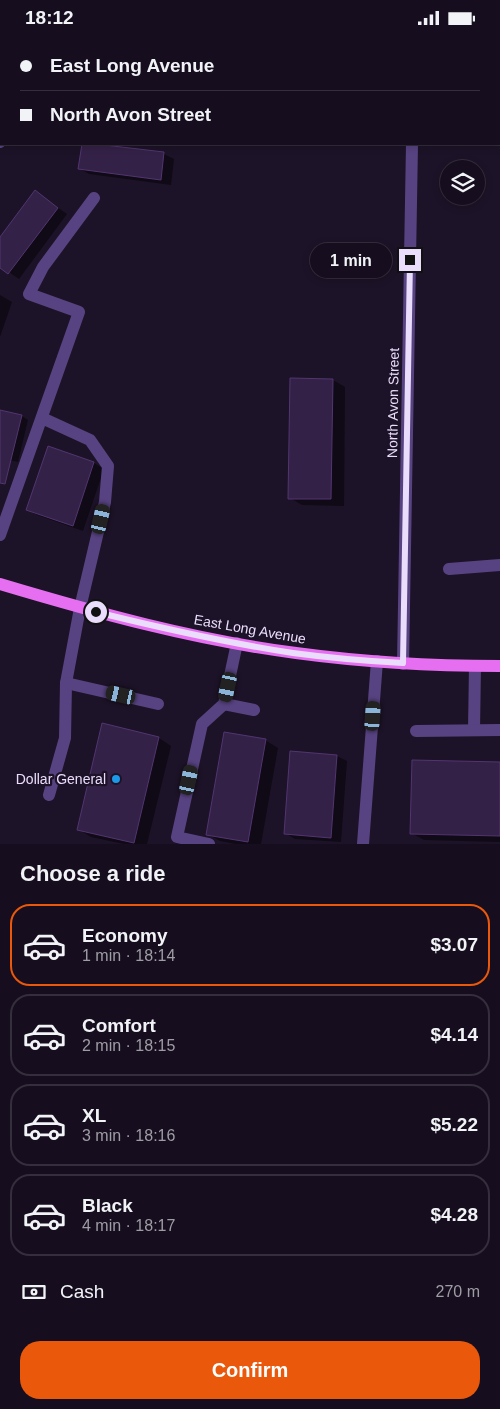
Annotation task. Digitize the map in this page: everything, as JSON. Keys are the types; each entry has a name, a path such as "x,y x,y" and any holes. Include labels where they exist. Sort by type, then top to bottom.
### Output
{"main road":[{"name":"East Long Avenue","path":"0,584 80,608 163,629 294,653 403,663 500,666"}],"street":[{"name":"North Avon Street","path":"403,663 412,145"},
{"path":"0,535 79,312 29,294 43,267 94,198"},
{"path":"42,419 90,441 108,466 105,502 80,608 66,683 65,738 50,795"},
{"path":"449,569 500,565"},
{"path":"209,844 176,837 202,724 224,704 237,643"},
{"path":"363,844 377,661"},
{"path":"474,731 475,666"},
{"path":"66,683 158,704"},
{"path":"224,704 254,710"},
{"path":"416,731 500,730"}],"building":[{"path":"82,145 104,145 164,152 161,180 78,169"},
{"path":"35,190 58,208 8,274 0,268 0,237"},
{"path":"290,378 333,379 331,499 288,499"},
{"path":"0,410 22,415 5,484 0,483"},
{"path":"48,446 94,462 73,526 26,510"},
{"path":"102,723 159,737 134,843 77,830"},
{"path":"224,732 266,739 248,842 206,835"},
{"path":"290,751 337,755 331,838 284,834"},
{"path":"412,760 500,762 500,836 410,834"}],"place":[{"name":"Dollar General","path":"116,779"}],"route":[{"path":"96,612 163,629 266,649 338,659 403,663 410,260"}]}
